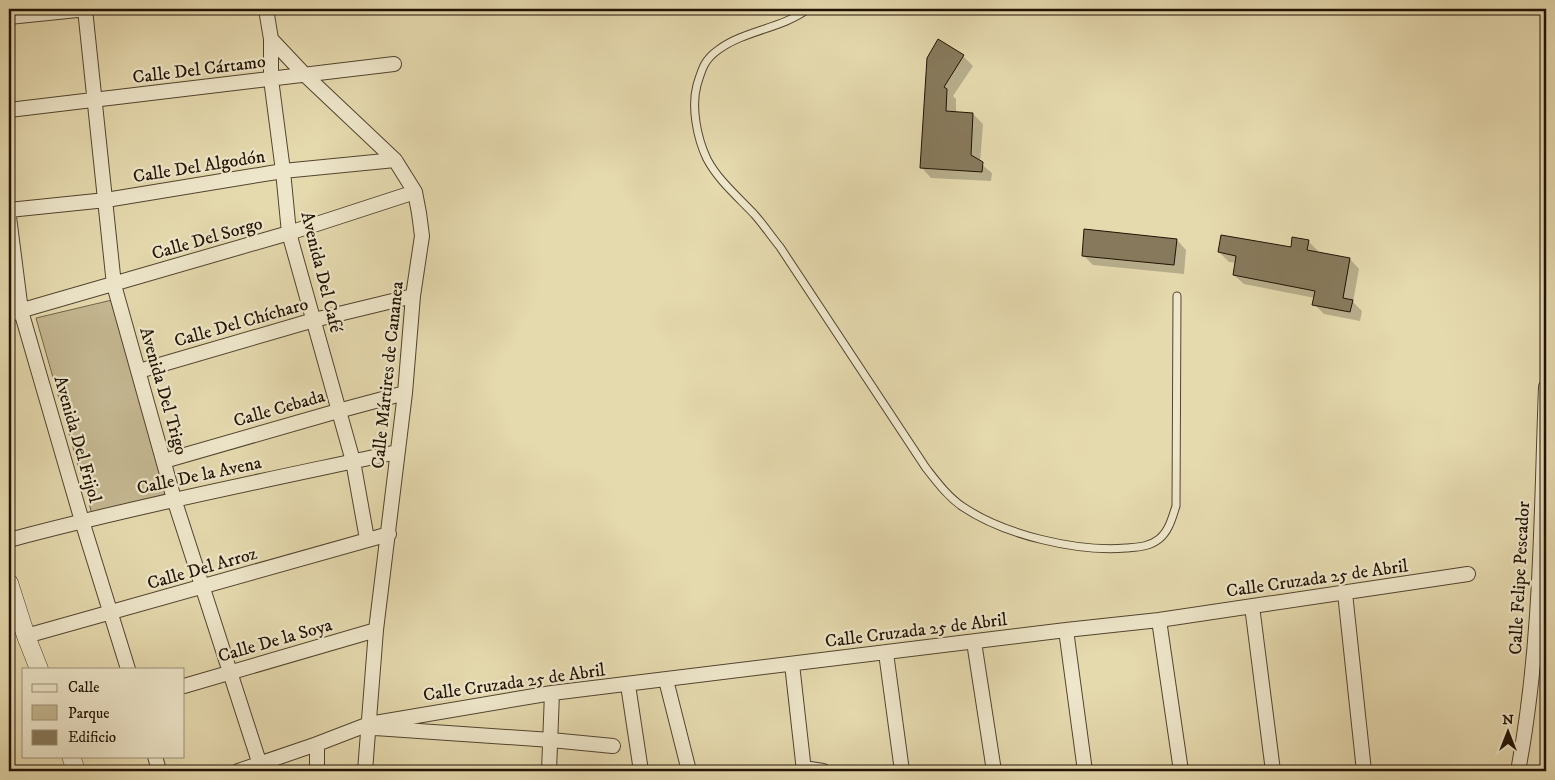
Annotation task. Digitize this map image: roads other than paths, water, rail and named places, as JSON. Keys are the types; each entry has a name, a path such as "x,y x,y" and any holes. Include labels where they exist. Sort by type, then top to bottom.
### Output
{"street":[{"path":"9,17 86,9"},
{"name":"Avenida Del Trigo","path":"86,9 114,285 174,499 260,768"},
{"name":"Avenida Del Café","path":"266,9 271,39 271,79 289,233 353,461 367,539"},
{"name":"Calle Mártires de Cananea","path":"271,39 304,74 395,160 414,192 422,236 413,296 405,394 376,630 365,771"},
{"name":"Calle Del Cártamo","path":"9,110 394,64"},
{"name":"Calle Del Algodón","path":"9,210 106,200 283,170 395,160"},
{"name":"Calle Del Sorgo","path":"15,313 289,233 414,192"},
{"name":"Avenida Del Frijol","path":"9,217 15,313 128,668"},
{"name":"Calle Del Chícharo","path":"139,371 314,320 413,296"},
{"name":"Calle Felipe Pescador","path":"1518,771 1530,703 1538,601 1546,386"},
{"name":"Calle Cebada","path":"164,461 338,411 405,394"},
{"name":"Calle De la Avena","path":"9,540 174,499 397,452"},
{"name":"Calle Del Arroz","path":"26,636 389,534"},
{"name":"Calle Cruzada 25 de Abril","path":"369,726 552,693 1159,620 1468,574"},
{"path":"9,583 39,668"},
{"path":"1345,593 1364,771"},
{"path":"1252,606 1273,771"},
{"path":"1159,620 1181,771"},
{"name":"Calle De la Soya","path":"185,686 376,630"},
{"path":"1066,630 1085,771"},
{"path":"974,642 994,771"},
{"path":"886,653 902,771"},
{"path":"792,664 804,770 823,771"},
{"path":"666,680 689,771"},
{"path":"628,684 641,771"},
{"path":"550,771 552,693"},
{"path":"238,771 260,768 317,744 369,726 613,746"},
{"path":"317,744 317,771"},
{"path":"72,758 76,771"},
{"path":"156,758 159,771"}],"lane":[{"path":"808,9 792,18 734,40 717,51 702,66 694,96 698,132 708,159 728,187 756,217 780,247 926,468 943,489 961,506 982,518 1053,543 1104,550 1146,546 1159,539 1170,525 1176,506 1177,296"}]}
